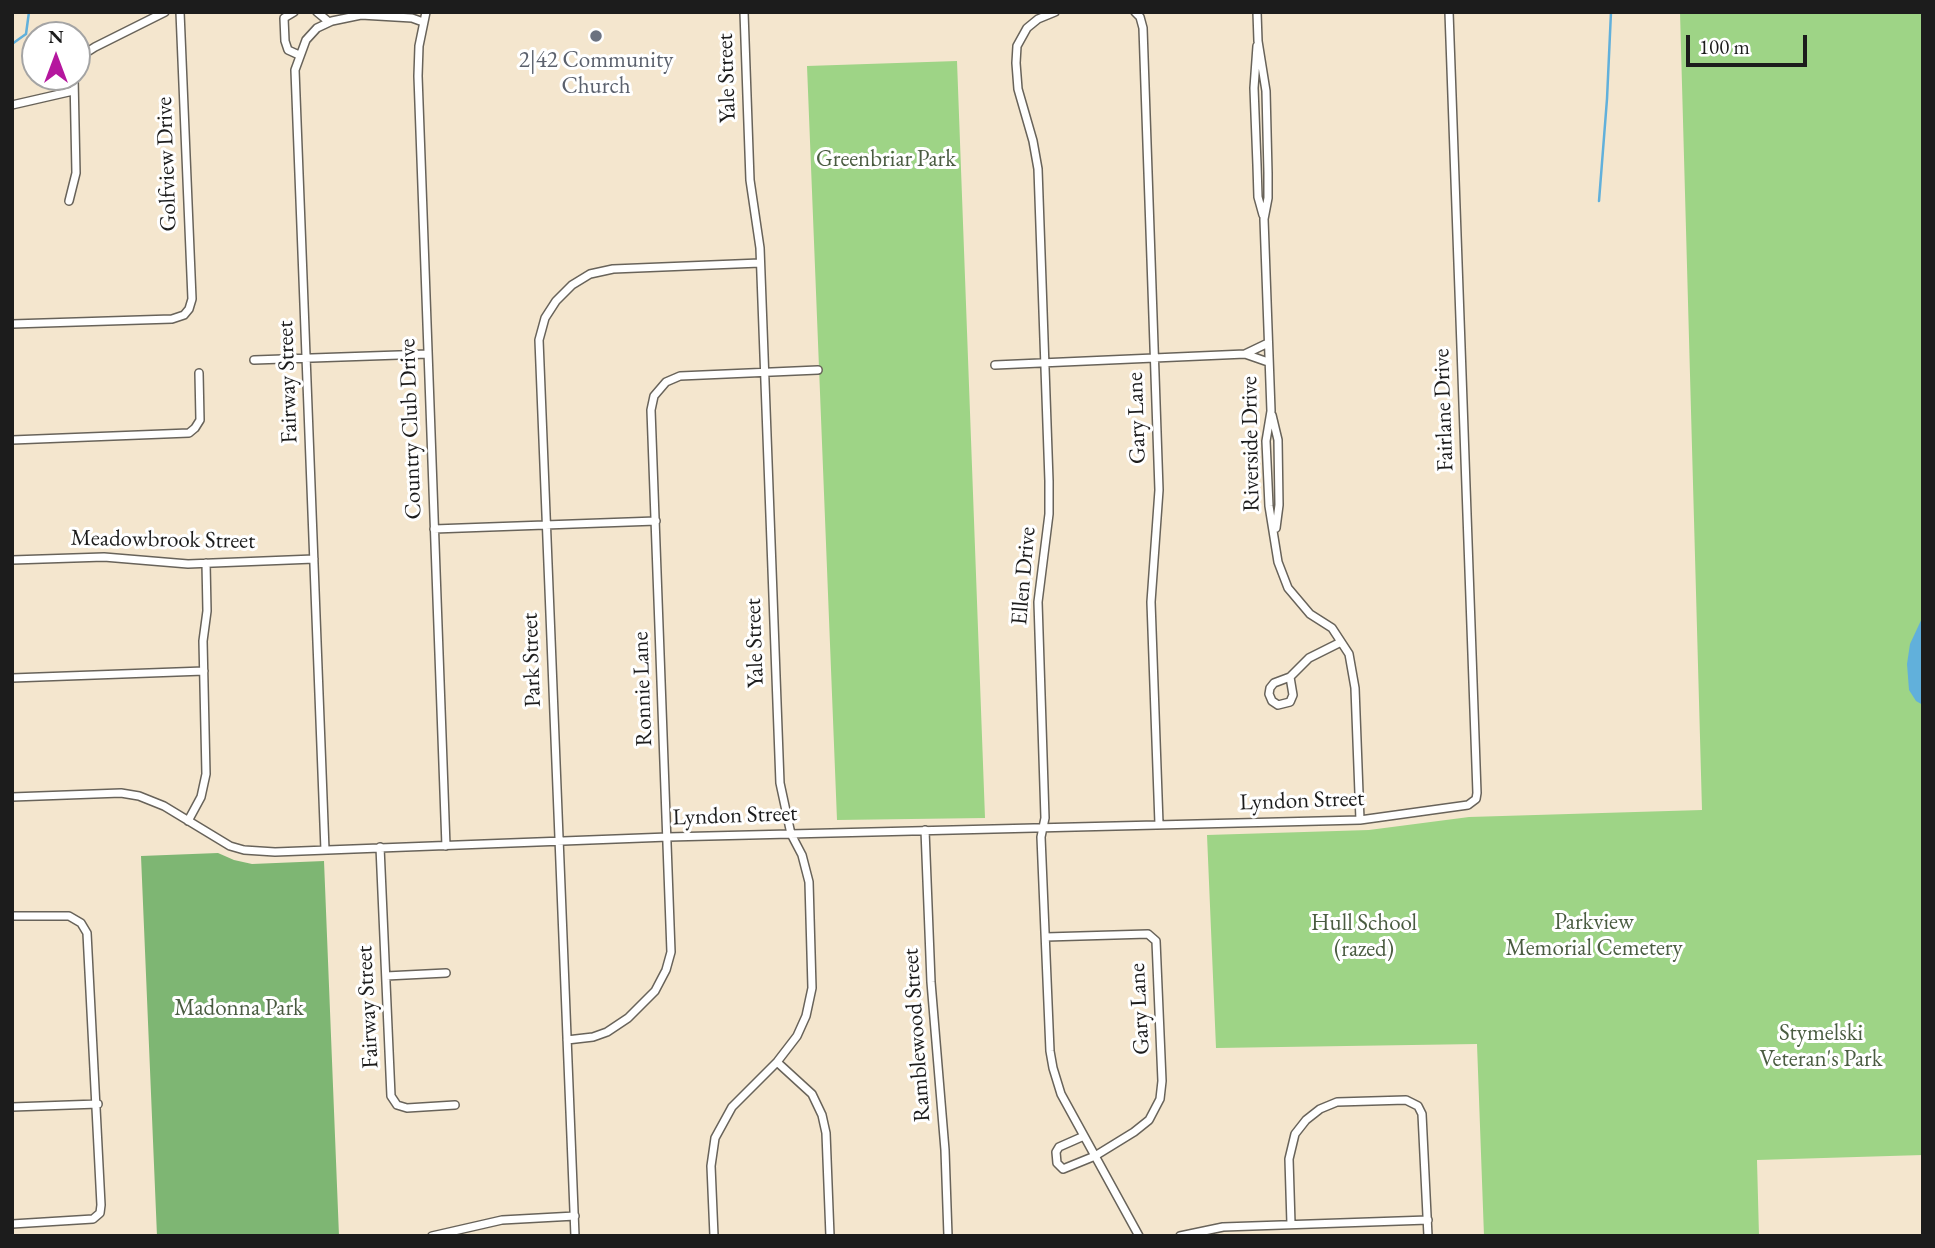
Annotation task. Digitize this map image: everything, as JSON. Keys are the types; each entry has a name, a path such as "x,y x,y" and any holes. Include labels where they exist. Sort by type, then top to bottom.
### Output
{"street":[{"path":"91,50 165,12"},
{"name":"Golfview Drive","path":"12,324 173,319 186,313 192,299 180,12"},
{"path":"294,12 284,18 285,41 288,50 299,55"},
{"path":"317,12 329,22 360,15 412,18 423,22"},
{"name":"Country Club Drive","path":"426,12 419,46 418,76 446,846"},
{"name":"Yale Street","path":"714,1236 711,1166 715,1138 733,1107 777,1062 802,1028 812,988 809,882 802,855 791,834 782,801 779,775 760,263 750,180 744,12"},
{"name":"Ellen Drive","path":"1055,12 1027,27 1016,55 1018,89 1038,169 1050,502 1038,602 1045,818 1045,937 1053,1068 1061,1094 1139,1236"},
{"name":"Gary Lane","path":"1136,12 1143,28 1159,490 1152,601 1159,824"},
{"name":"Riverside Drive","path":"1257,12 1258,41 1266,91 1268,198 1264,219 1271,411 1266,441 1269,506 1278,562 1288,588 1310,614 1332,628 1349,654 1354,676 1360,820"},
{"name":"Fairlane Drive","path":"1449,12 1477,793 1476,799 1471,803"},
{"name":"Fairway Street","path":"325,850 295,70 306,40 317,28 329,22"},
{"path":"12,105 73,91 76,173 69,201"},
{"name":"Park Street","path":"575,1236 539,340 545,318 556,301 580,279 612,269 760,263"},
{"path":"995,365 1245,354 1268,344"},
{"path":"254,360 428,354"},
{"path":"1245,354 1268,362"},
{"name":"Ronnie Lane","path":"567,1040 593,1037 617,1027 648,1000 663,978 670,960 668,837 651,410 654,396 660,387 680,376 818,370"},
{"path":"12,440 186,434 195,428 200,416 199,373"},
{"path":"434,529 656,521"},
{"name":"Meadowbrook Street","path":"12,560 104,557 167,563 206,563 314,559"},
{"path":"188,821 201,797 206,774 203,641 207,611 206,563"},
{"path":"1290,677 1308,658 1341,642"},
{"path":"12,678 204,671"},
{"name":"Lyndon Street","path":"12,797 130,794 154,801 215,839 244,850 325,850 668,837 1360,820 1464,807 1471,803"},
{"name":"Ramblewood Street","path":"925,830 930,982 945,1150 948,1236"},
{"name":"Fairway Street","path":"380,847 392,1099 397,1105 407,1108 455,1105"},
{"path":"12,916 62,914 80,923 88,933 101,1205 97,1216 87,1220 12,1224"},
{"name":"Gary Lane","path":"1045,937 1148,934 1156,941 1162,1080 1160,1099 1153,1114 1142,1127 1095,1156"},
{"path":"386,976 446,973"},
{"path":"777,1062 812,1094 822,1115 826,1133 830,1236"},
{"path":"1291,1224 1289,1159 1295,1135 1306,1120 1320,1109 1337,1102 1406,1100 1414,1102 1423,1118 1428,1236"},
{"path":"12,1107 97,1104"},
{"path":"1084,1136 1059,1147 1056,1152 1057,1163 1063,1169 1095,1156"},
{"path":"432,1236 502,1220 575,1216"},
{"path":"1180,1236 1223,1227 1428,1220"}],"green space":[{"name":"Parkview Memorial Cemetery","path":"1680,12 1923,12 1923,1155 1757,1160 1759,1236 1484,1236 1477,1044 1216,1048 1207,835 1369,830 1469,817 1702,810"},
{"name":"Greenbriar Park","path":"957,61 985,818 837,820 807,66"},
{"name":"Madonna Park","path":"218,853 252,864 324,861 339,1236 157,1236 141,856"}],"water":[{"path":"1923,616 1923,705 1916,701 1909,690 1907,664 1910,644"}],"waterway":[{"path":"12,44 26,34 29,12"},
{"path":"1599,201 1611,12"}],"place":[{"name":"2|42 Community Church","path":"596,36"}],"park label":[{"name":"Hull School (razed)","path":"1364,937"},
{"name":"Stymelski Veteran's Park","path":"1821,1047"}]}
